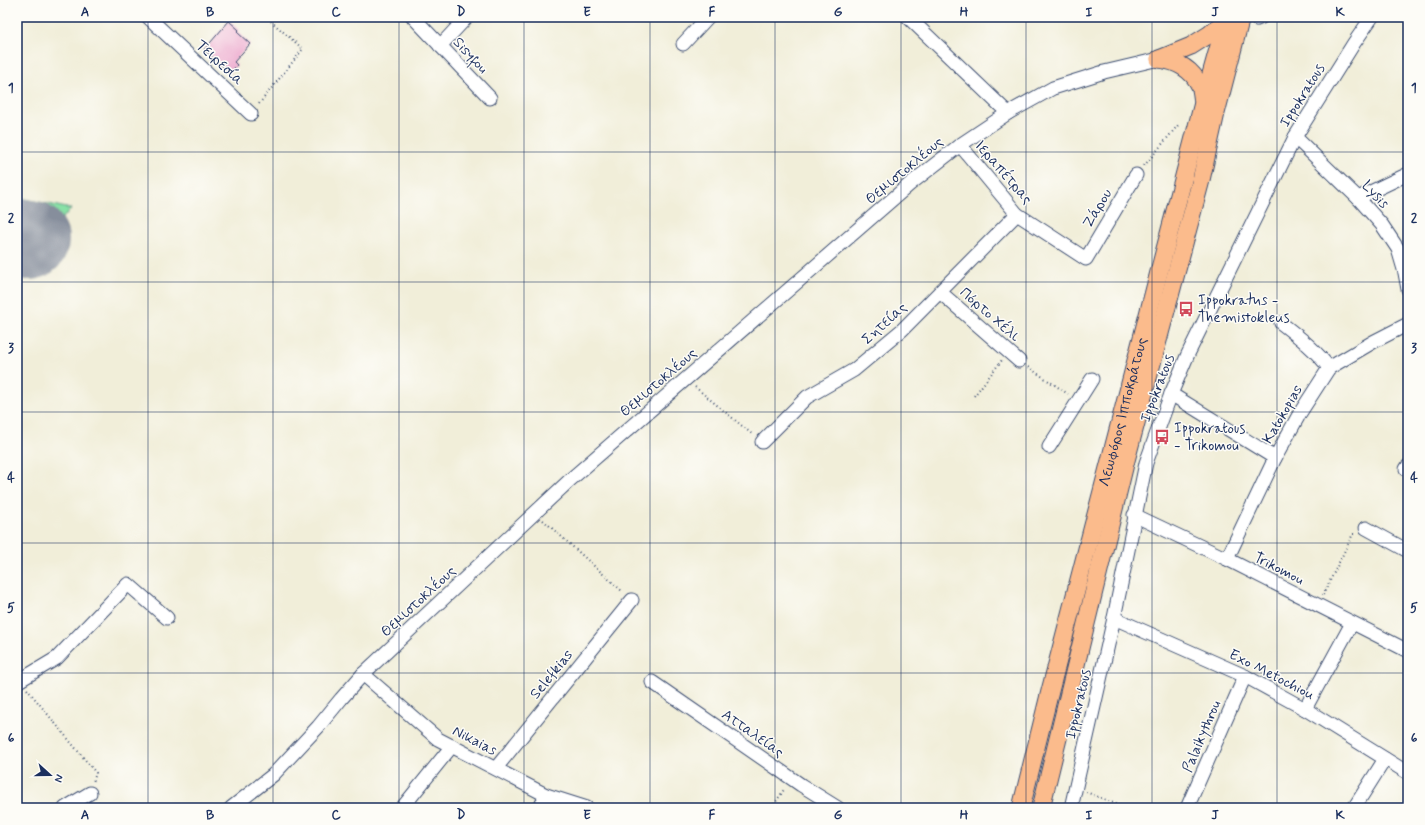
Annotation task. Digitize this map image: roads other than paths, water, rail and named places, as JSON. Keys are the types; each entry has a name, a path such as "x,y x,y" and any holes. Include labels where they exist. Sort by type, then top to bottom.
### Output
{"main road":[{"path":"1159,59 1191,46 1210,34 1243,18"},
{"name":"Λεωφόρος Ιπποκράτους","path":"1021,808 1055,669 1203,103 1243,18"},
{"name":"Λεωφόρος Ιπποκράτους","path":"1041,808 1125,464 1201,180 1216,113 1243,18"},
{"path":"1159,59 1171,60 1180,64 1190,73 1200,87 1203,103"}],"street":[{"name":"Τειρεσία","path":"148,17 251,114"},
{"name":"Sisyfou","path":"413,17 490,98"},
{"path":"440,46 467,17"},
{"path":"683,44 708,17"},
{"path":"908,17 1008,113"},
{"name":"Ippokratous","path":"1071,808 1114,618 1134,515 1146,463 1171,394 1188,354 1295,137 1350,49 1372,17"},
{"name":"Θεμιστοκλέους","path":"232,808 273,775 318,728 363,674 577,474 910,184 960,145 1008,113 1053,88 1104,72 1159,59"},
{"name":"Lysis","path":"1295,137 1358,198 1382,225 1398,249 1408,289"},
{"name":"Ιεραπέτρας","path":"960,145 1017,214 1086,259"},
{"name":"Ζάρου","path":"1086,259 1136,174"},
{"path":"1358,198 1408,174"},
{"name":"Σητείας","path":"762,442 807,397 854,370 902,330 1017,214"},
{"name":"Πόρτο Χέλι","path":"940,292 1019,361"},
{"path":"1282,323 1311,347 1329,368"},
{"name":"Katokopias","path":"1227,559 1275,458 1300,413 1329,368 1373,342 1408,324"},
{"path":"1049,447 1092,379"},
{"path":"1171,394 1275,458"},
{"name":"Trikomou","path":"1134,515 1227,559 1408,651"},
{"path":"1366,528 1408,551"},
{"path":"18,681 57,658 128,584 167,618"},
{"name":"Selefkias","path":"496,768 632,600"},
{"name":"Exo Metochiou","path":"1114,618 1245,676 1305,709 1408,773"},
{"path":"1305,709 1352,622"},
{"name":"Nikaias","path":"363,674 438,739 546,795 587,808"},
{"name":"Palaikythrou","path":"1187,808 1245,676"},
{"name":"Ατταλείας","path":"652,682 791,778 838,808"},
{"path":"402,808 452,746"},
{"path":"1354,808 1386,758"},
{"path":"65,808 90,794"},
{"path":"540,808 546,795"}],"place":[{"name":"Ippokratus - Themistokleus","path":"1186,309"},
{"name":"Ippokratous - Trikomou","path":"1162,437"}]}
